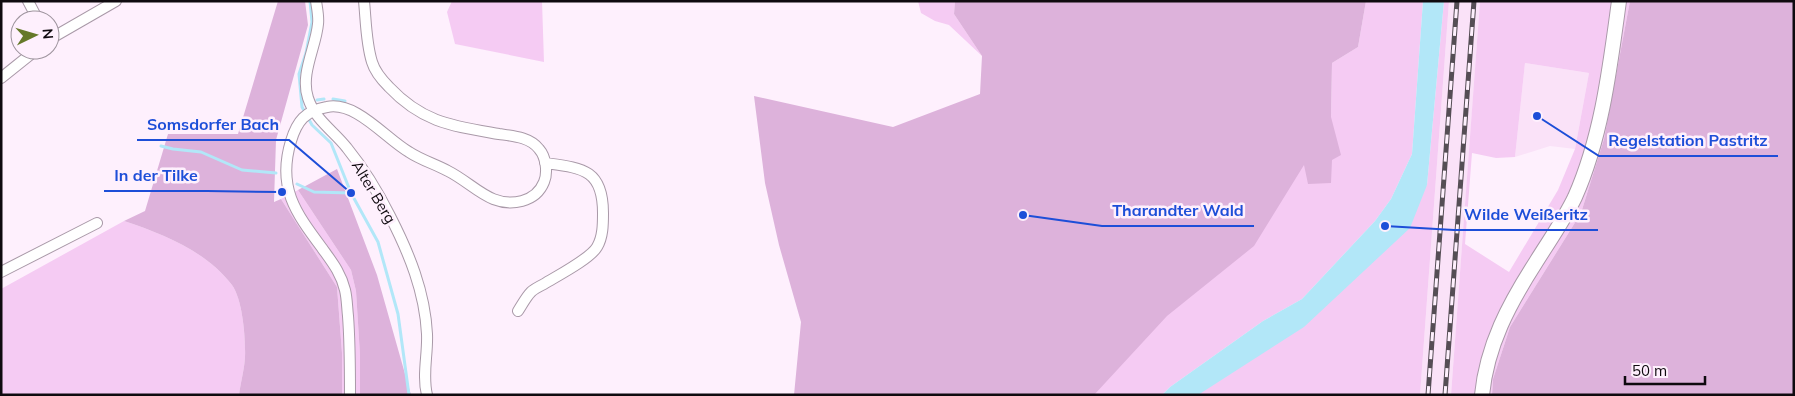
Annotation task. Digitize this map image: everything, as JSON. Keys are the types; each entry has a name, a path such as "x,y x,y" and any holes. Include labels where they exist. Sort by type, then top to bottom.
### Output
{"main road":[{"path":"1482,395 1488,358 1501,321 1512,300 1560,225 1582,180 1598,126 1606,88 1619,1"}],"street":[{"path":"60,34 116,1"},
{"name":"Alter Berg","path":"316,1 319,22 306,73 309,114 346,146 390,216 407,253 417,278 426,323 426,395"},
{"path":"350,395 350,348 346,292 339,272 294,209 287,191 287,154 296,126 309,114 327,107 341,106 360,115 410,153 447,171 491,199 501,203 512,204 528,199 541,191 546,176 545,163 540,149 528,140 475,130 429,118 398,96 380,77 373,64 368,46 364,1"},
{"path":"1,78 24,60"},
{"path":"518,312 531,292 589,255 598,246 603,228 603,199 595,179 576,167 545,163"},
{"path":"1,272 97,223"}],"shaded area":[{"path":"278,1 305,1 308,25 276,140 274,202 281,199 337,287 342,353 342,395 239,395 245,360 244,334 241,307 232,285 210,262 197,253 168,238 124,221 145,211 168,134 238,134"},
{"path":"452,1 542,1 544,62 455,44 447,12"},
{"path":"918,1 955,1 954,14 982,56 949,25 935,21 921,13"},
{"path":"955,1 1366,1 1358,47 1332,63 1331,117 1341,155 1332,160 1331,183 1308,184 1304,165 1254,246 1167,316 1094,395 794,395 801,322 779,245 765,183 754,96 893,127 980,94 982,56 954,14"},
{"path":"1366,1 1423,1 1412,154 1391,199 1375,221 1302,299 1263,321 1170,387 1162,395 1070,395 1331,117 1332,63 1358,47"},
{"path":"1444,1 1449,1 1420,395 1198,395 1427,185"},
{"path":"1449,1 1480,1 1469,153 1451,395 1420,395"},
{"path":"1480,1 1630,1 1604,139 1581,213 1510,327 1493,379 1492,395 1451,395","holes":["1525,63 1589,73 1575,149 1558,190 1509,272 1465,244 1472,153 1496,158 1515,157"]},
{"path":"1630,1 1794,1 1794,395 1492,395 1493,379 1510,327 1581,213 1604,139"},
{"path":"1525,63 1589,73 1575,149 1550,146 1515,157"},
{"path":"337,169 377,275 411,395 360,395 360,355 356,291 351,270 298,190"},
{"path":"298,190 351,270 356,291 360,355 360,395 342,395 342,353 337,287 281,199"},
{"path":"124,221 168,238 197,253 210,262 232,285 241,307 244,334 245,360 239,395 1,395 1,289"}],"water":[{"path":"1423,1 1444,1 1427,185 1410,228 1304,327 1198,395 1162,395 1170,387 1263,321 1302,299 1375,221 1391,199 1412,154"}],"waterway":[{"path":"310,1 312,22 306,53 299,74 302,107 312,125 331,143 351,193 378,242 398,314 409,395"},
{"path":"317,100 324,99"},
{"path":"333,99 345,101"},
{"path":"161,146 201,152 242,170 276,173"},
{"path":"297,184 314,192 351,193"}],"railway":[{"path":"1428,395 1457,1"},
{"path":"1445,395 1474,1"}],"place":[{"name":"Regelstation Pastritz","path":"1537,116"},
{"name":"In der Tilke","path":"282,192"},
{"name":"Somsdorfer Bach","path":"351,193"},
{"name":"Tharandter Wald","path":"1023,215"},
{"name":"Wilde Weißeritz","path":"1385,226"}]}
